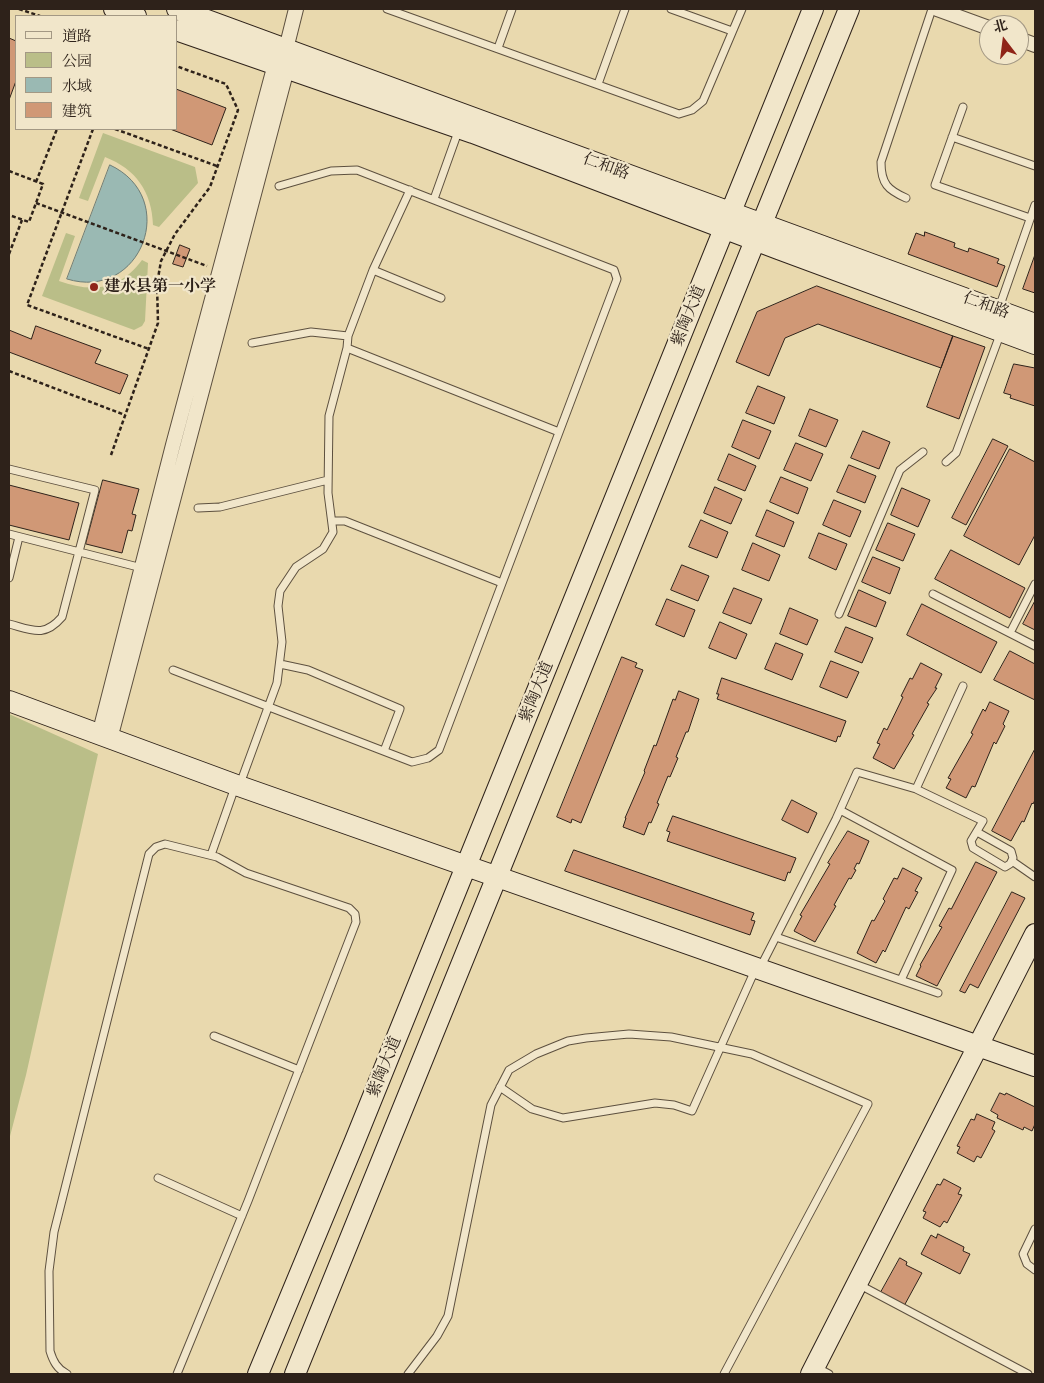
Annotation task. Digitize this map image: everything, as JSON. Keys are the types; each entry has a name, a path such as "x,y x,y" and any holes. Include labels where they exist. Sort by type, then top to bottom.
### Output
{"main road":[{"path":"114,9 133,15"},
{"name":"仁和路","path":"177,9 283,61 459,128 727,221"},
{"name":"紫陶大道","path":"258,1374 467,866 813,9"},
{"name":"紫陶大道","path":"295,1374 498,878 849,9"},
{"name":"仁和路","path":"178,31 283,61 758,232 998,310 1035,324"},
{"name":"仁和路","path":"758,232 1035,344"},
{"path":"9,701 104,737 498,878 1035,1066"},
{"path":"818,1372 858,1284 1035,934"}],"street":[{"path":"104,737 296,9"},
{"path":"938,9 979,24"},
{"path":"104,737 142,568 220,270 283,61"}],"lane":[{"path":"387,9 679,114 692,110 703,101 742,9"},
{"path":"498,48 512,9"},
{"path":"598,84 625,9"},
{"path":"671,9 732,31"},
{"path":"906,198 887,188 881,174 881,162 932,9"},
{"path":"964,107 935,185 1030,218"},
{"path":"434,199 459,128"},
{"path":"952,137 1035,166"},
{"path":"173,670 412,762 428,758 439,750 617,279 614,270 357,170 322,173 280,186"},
{"path":"211,855 277,683 282,642 278,606 280,591 296,567 327,544 333,532 328,480 329,416 347,348 348,336 373,270 410,190"},
{"path":"998,310 1035,205"},
{"path":"373,270 441,298"},
{"path":"946,462 956,453 1002,331"},
{"path":"252,343 312,332 348,336"},
{"path":"347,348 559,432"},
{"path":"839,614 900,470 923,452"},
{"path":"9,469 95,490 62,617 57,623 40,632 9,624"},
{"path":"198,508 220,507 328,480"},
{"path":"333,521 346,521 502,583"},
{"path":"9,534 142,568"},
{"path":"9,578 19,537"},
{"path":"1010,633 1035,584"},
{"path":"933,594 1035,646"},
{"path":"280,664 308,670 400,709 384,751"},
{"path":"916,789 963,686"},
{"path":"500,1087 532,1109 563,1118 655,1104 674,1105 692,1111 757,969 776,936 840,810 857,772 916,789 955,805 983,821 971,842 973,848 978,853 1005,867 1012,861"},
{"path":"840,810 952,870 901,980"},
{"path":"976,832 1011,851 1012,861 1035,877"},
{"path":"67,1374 60,1370 54,1362 50,1351 48,1270 51,1249 149,854 156,847 165,844 211,855 246,873 349,908 355,914 356,922 242,1216 177,1374"},
{"path":"776,936 938,993"},
{"path":"408,1374 437,1336 448,1316 491,1105 509,1070 522,1061 551,1047 586,1038 622,1034 650,1035 752,1054 868,1104 724,1374"},
{"path":"214,1036 299,1070"},
{"path":"158,1178 242,1216"},
{"path":"1035,1229 1023,1254 1027,1264 1035,1270"},
{"path":"858,1284 1028,1374"}],"path":[{"path":"19,9 37,15"},
{"path":"110,455 158,324 157,278 165,250 185,218 210,187 238,110 226,84 178,67"},
{"path":"36,182 57,130"},
{"path":"92,130 27,305 149,349"},
{"path":"118,130 218,166"},
{"path":"9,172 43,184 28,222 9,215"},
{"path":"36,203 220,270"},
{"path":"9,254 22,220"},
{"path":"9,371 125,415"}],"green space":[{"path":"103,133 195,167 198,183 159,227 153,225 152,213 146,192 134,175 116,162 105,157 88,201 79,198"},
{"path":"66,233 75,236 59,281 83,287 105,286 124,278 142,260 148,263 145,321 142,326 134,330 42,296"},
{"path":"9,714 98,754 26,1075 9,1140"}],"water":[{"path":"110,165 132,180 144,200 147,222 143,243 132,262 115,276 93,282 67,279"}],"building":[{"path":"9,38 15,41 15,84 9,100"},
{"path":"178,90 226,108 212,145 173,130 178,130"},
{"path":"925,232 955,243 954,247 968,252 969,248 999,259 997,263 1005,266 997,287 908,254 916,233 924,236"},
{"path":"180,245 190,249 183,267 173,264"},
{"path":"1035,255 1035,293 1023,289"},
{"path":"817,286 953,336 941,368 818,324 785,338 769,376 736,362 757,312"},
{"path":"36,326 101,350 95,363 128,375 120,394 9,352 9,330 31,339"},
{"path":"953,336 985,347 959,419 927,407"},
{"path":"1014,364 1035,368 1035,406 1010,398 1011,395 1004,393"},
{"path":"758,386 785,397 774,424 746,413"},
{"path":"810,409 838,420 826,447 799,436"},
{"path":"743,420 771,431 759,459 732,447"},
{"path":"863,431 890,442 879,469 851,458"},
{"path":"993,439 1008,446 966,525 952,518"},
{"path":"796,443 823,454 811,481 784,470"},
{"path":"1010,449 1035,462 1035,535 1019,565 964,536"},
{"path":"729,454 756,466 745,491 718,480"},
{"path":"849,465 876,476 865,503 837,492"},
{"path":"781,477 808,488 798,514 770,502"},
{"path":"103,480 139,489 132,514 136,515 132,531 128,530 122,553 86,544"},
{"path":"9,485 79,503 69,540 9,525"},
{"path":"715,487 742,499 731,524 704,513"},
{"path":"902,488 930,500 918,527 891,515"},
{"path":"834,500 861,511 850,537 823,525"},
{"path":"767,510 794,522 784,547 756,536"},
{"path":"701,520 728,532 717,558 689,547"},
{"path":"888,523 915,534 903,561 876,550"},
{"path":"819,533 847,544 836,570 809,558"},
{"path":"753,543 780,555 769,581 742,570"},
{"path":"951,550 1025,588 1010,618 935,579"},
{"path":"873,557 900,568 890,594 862,582"},
{"path":"682,565 709,576 698,601 671,590"},
{"path":"734,588 762,599 751,624 723,613"},
{"path":"859,590 886,602 876,627 848,616"},
{"path":"667,599 695,610 684,637 656,625"},
{"path":"1035,601 1035,630 1023,624"},
{"path":"922,604 997,642 981,673 907,635"},
{"path":"790,608 818,620 807,645 780,634"},
{"path":"720,622 747,634 736,659 709,648"},
{"path":"846,627 873,638 862,663 835,652"},
{"path":"776,643 803,654 792,680 765,669"},
{"path":"1010,651 1035,664 1035,700 994,680"},
{"path":"622,657 637,663 635,667 643,670 581,823 572,819 571,823 557,817"},
{"path":"831,661 859,672 847,698 820,687"},
{"path":"921,663 942,674 935,688 937,688 927,703 929,704 912,734 914,735 894,769 873,758 880,744 877,743 884,728 887,730 910,678 912,679"},
{"path":"722,678 846,721 840,737 838,736 836,742 717,699"},
{"path":"679,691 699,699 688,732 686,732 676,757 678,758 670,777 668,776 657,803 659,804 644,835 623,827 625,818 645,772 654,745 656,746 673,699 675,700"},
{"path":"990,702 1009,711 1003,724 1005,726 996,744 994,742 975,787 972,786 966,798 946,788 951,779 948,778 973,734 971,733 983,709 985,711"},
{"path":"1035,749 1035,800 1024,822 1022,821 1011,841 992,831"},
{"path":"792,800 817,813 808,833 782,820"},
{"path":"673,816 796,858 790,873 788,872 785,881 667,841 670,832 667,831"},
{"path":"848,831 869,841 859,864 857,863 854,869 856,870 851,879 849,878 834,905 836,906 815,942 794,931 802,916 800,915 830,864 828,863"},
{"path":"574,850 754,913 751,920 755,921 750,935 565,871"},
{"path":"976,862 997,872 937,986 916,976 920,965 942,927 939,926 949,908 951,909"},
{"path":"903,868 922,878 915,891 918,892 909,909 906,907 885,952 883,950 876,963 857,953 872,920 874,921 885,901 883,899 894,878 897,879"},
{"path":"1012,892 1025,898 978,988 970,984 965,993 960,991"},
{"path":"1000,1093 1005,1095 1006,1093 1035,1107 1035,1124 1032,1131 1024,1127 1023,1130 997,1118 998,1115 991,1111"},
{"path":"977,1114 995,1122 992,1129 995,1131 981,1158 977,1156 974,1162 957,1153 960,1147 957,1146 971,1119 974,1120"},
{"path":"944,1179 961,1188 958,1194 962,1195 947,1223 944,1221 940,1227 923,1218 926,1212 923,1211 937,1184 940,1185"},
{"path":"938,1234 964,1247 963,1251 970,1254 960,1274 921,1254 931,1235 936,1238"},
{"path":"900,1258 907,1262 906,1265 922,1273 904,1306 880,1294"}],"place":[{"name":"建水县第一小学","path":"94,287"}]}
